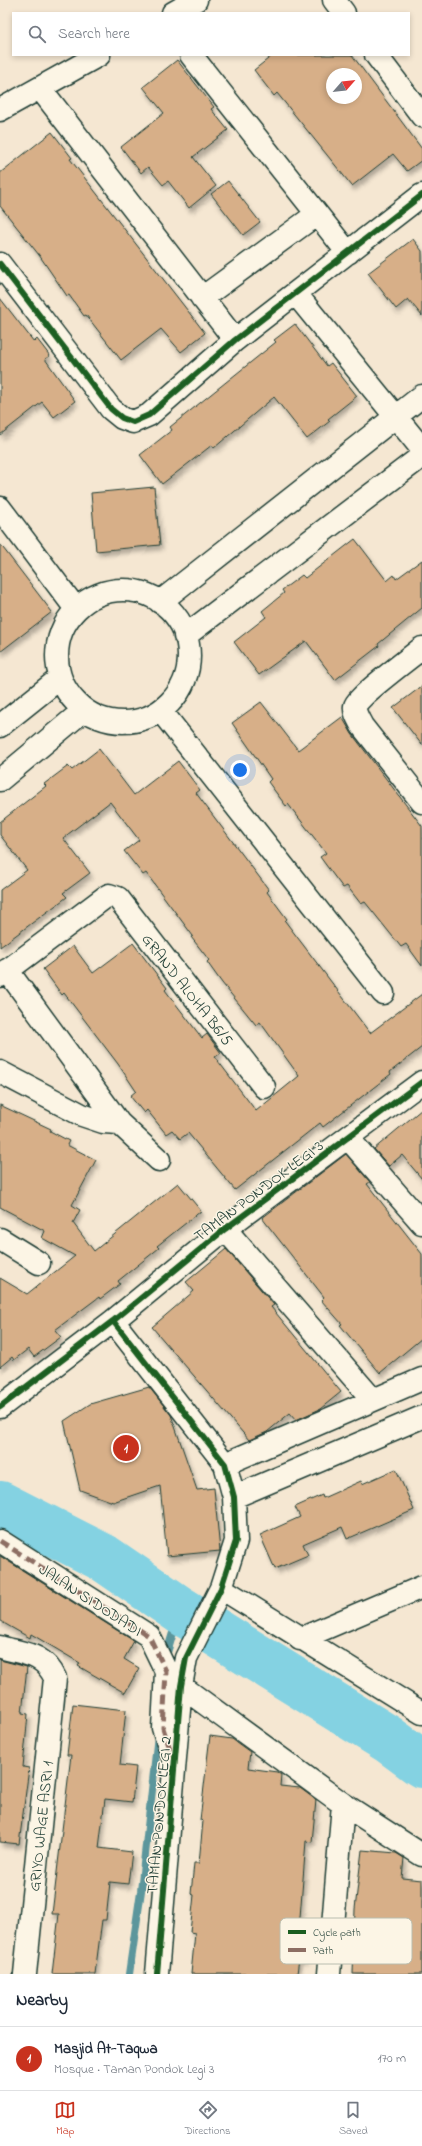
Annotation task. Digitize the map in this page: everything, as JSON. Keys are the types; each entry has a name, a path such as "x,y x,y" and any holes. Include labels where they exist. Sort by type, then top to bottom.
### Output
{"street":[{"path":"175,12 196,0"},
{"path":"334,0 343,12"},
{"path":"0,110 97,56"},
{"path":"192,56 348,253"},
{"path":"377,56 422,116"},
{"path":"40,88 235,340"},
{"path":"0,264 111,409 122,418 133,422 149,415 235,340 422,196"},
{"path":"202,298 317,214"},
{"path":"296,294 422,449"},
{"path":"160,602 422,396"},
{"path":"185,636 422,456"},
{"path":"0,508 76,609"},
{"path":"120,591 144,594 160,602 176,617 185,636 188,653 187,670 182,686 173,700 161,711 136,721 109,721 84,710 70,696 60,678 57,660 58,641 65,624 76,609 91,598 108,592 120,591"},
{"path":"422,648 374,686 357,701 354,706 356,716 362,726 422,802"},
{"path":"0,726 60,678"},
{"path":"0,780 84,710"},
{"path":"161,711 382,993"},
{"name":"GRAND ALOHA B6/5","path":"4,973 110,896 118,898 264,1087"},
{"path":"4,973 119,1123 159,1160"},
{"path":"0,1072 82,1115 102,1122 119,1123"},
{"name":"TAMAN PONDOK LEGI 3","path":"0,1407 113,1321 225,1229 422,1082"},
{"path":"348,1138 422,1223"},
{"name":"TAMAN PONDOK LEGI 3","path":"225,1229 373,1400"},
{"path":"0,1239 39,1263"},
{"path":"113,1321 225,1464 234,1497 236,1541 217,1595 300,1639 422,1713"},
{"path":"225,1464 422,1379"},
{"path":"234,1497 422,1417"},
{"name":"JALAN SIDODADI","path":"0,1541 149,1636 166,1671 163,1728 176,1766"},
{"path":"300,1639 422,1587"},
{"name":"TAMAN PONDOK LEGI 2","path":"157,1974 176,1766 181,1686 186,1658 217,1595"},
{"name":"GRIYO WAGE ASRI 1","path":"0,1647 39,1658 51,1668 55,1678 25,1974"},
{"path":"181,1686 343,1804 422,1855"},
{"path":"334,1918 343,1804"},
{"path":"329,1974 330,1964"}],"building":[{"path":"272,56 353,56 362,68 326,68 326,104 362,104 362,68 422,149 422,160 407,171 393,154 352,186 277,93 274,96 254,70"},
{"path":"177,60 214,107 211,109 228,130 193,157 216,186 189,208 168,181 163,185 148,167 141,173 121,147 164,113 143,87"},
{"path":"52,132 72,158 70,159 205,333 181,352 161,329 121,360 86,315 84,316 69,295 67,296 39,255 0,206 0,173"},
{"path":"228,181 260,222 243,235 211,194"},
{"path":"413,239 422,251 422,316 408,299 396,309 368,273"},
{"path":"0,298 34,342 37,339 50,356 45,359 75,401 54,417 42,402 0,435"},
{"path":"295,324 327,366 331,363 357,396 328,419 330,421 307,439 274,397 214,448 212,445 162,484 140,455 172,430 170,427 276,342 274,340"},
{"path":"154,487 160,545 96,551 91,493"},
{"path":"355,539 387,581 394,575 396,579 422,560 422,608 378,644 379,646 335,680 306,641 259,675 234,642 266,617 262,611 284,593 282,590 302,575 305,578"},
{"path":"0,544 52,612 0,652"},
{"path":"422,686 422,745 393,708"},
{"path":"261,702 298,750 342,717 352,734 422,826 422,966 406,944 401,947 365,902 361,904 347,886 343,888 320,857 326,853 288,804 286,806 268,782 271,779 232,723"},
{"path":"99,749 134,795 178,761 200,790 196,793 269,890 267,892 287,919 285,921 370,1033 422,994 422,1047 390,1072 391,1074 323,1127 320,1123 235,1190 188,1133 180,1139 172,1130 166,1134 147,1110 144,1113 130,1096 136,1091 118,1064 64,993 62,995 43,969 73,946 93,973 133,943 167,988 165,990 202,1038 207,1034 221,1053 215,1057 256,1111 299,1076 260,1022 256,1025 222,983 207,962 209,960 191,937 193,936 146,873 143,875 124,851 139,840 110,802 63,838 90,873 63,893 67,897 0,947 0,890 27,870 0,835 0,822 46,786 44,784 68,766 72,770"},
{"path":"0,1105 51,1129 50,1131 69,1141 67,1145 96,1160 72,1205 80,1210 73,1223 94,1251 178,1183 201,1211 157,1246 159,1248 118,1281 120,1284 100,1299 99,1297 55,1330 61,1337 34,1357 28,1349 14,1360 12,1357 0,1367 0,1278 27,1294 75,1256 42,1238 45,1231 0,1207"},
{"path":"422,1109 422,1179 402,1155 389,1166 374,1149"},
{"path":"346,1154 370,1182 367,1184 422,1254 422,1338 380,1373 340,1325 342,1324 321,1300 324,1297 262,1218"},
{"path":"226,1249 274,1305 271,1307 341,1392 320,1409 296,1420 290,1413 267,1432 249,1440 152,1327 194,1291 186,1282"},
{"path":"149,1387 171,1415 197,1490 214,1488 220,1551 167,1556 160,1486 113,1502 80,1490 64,1421 90,1404"},
{"path":"396,1469 414,1510 347,1539 342,1527 303,1544 308,1555 275,1569 260,1535 300,1517 295,1507 322,1495 323,1498 361,1481 362,1484"},
{"path":"0,1556 134,1641 124,1659 139,1668 125,1693 78,1666 80,1663 31,1634 30,1638 0,1621"},
{"path":"0,1660 27,1667 22,1713 28,1714 23,1767 29,1768 19,1844 0,1842"},
{"path":"73,1704 126,1710 120,1765 136,1767 132,1802 105,1799 99,1848 132,1852 128,1884 110,1882 106,1920 102,1920 95,1974 52,1974 59,1914 52,1914 71,1755 67,1755"},
{"path":"210,1736 232,1739 250,1752 248,1768 277,1772 281,1775 280,1786 300,1788 316,1800 312,1842 306,1841 300,1918 280,1918 280,1964 298,1964 297,1974 191,1974 195,1933 190,1932 194,1895 191,1894 194,1863 199,1863 203,1821 200,1820"},
{"path":"362,1850 396,1853 404,1858 402,1878 422,1880 422,1974 353,1974 353,1964 412,1964 412,1918 355,1918"}],"waterway":[{"path":"0,1505 104,1558 180,1610 388,1739 422,1764"},
{"path":"165,1659 180,1610"},
{"path":"129,1974 141,1891 158,1735"}],"marked path":[{"path":"0,1541 149,1636 166,1671 163,1728 173,1758"}],"cycle path":[{"path":"0,264 111,409 122,418 133,422 149,415 235,340 422,195"},
{"path":"0,1407 113,1321 225,1229 422,1082"},
{"path":"113,1321 225,1464 234,1497 236,1541 221,1588 186,1658 181,1686 157,1974"}],"place":[{"name":"Masjid At-Taqwa","path":"126,1448"}]}
